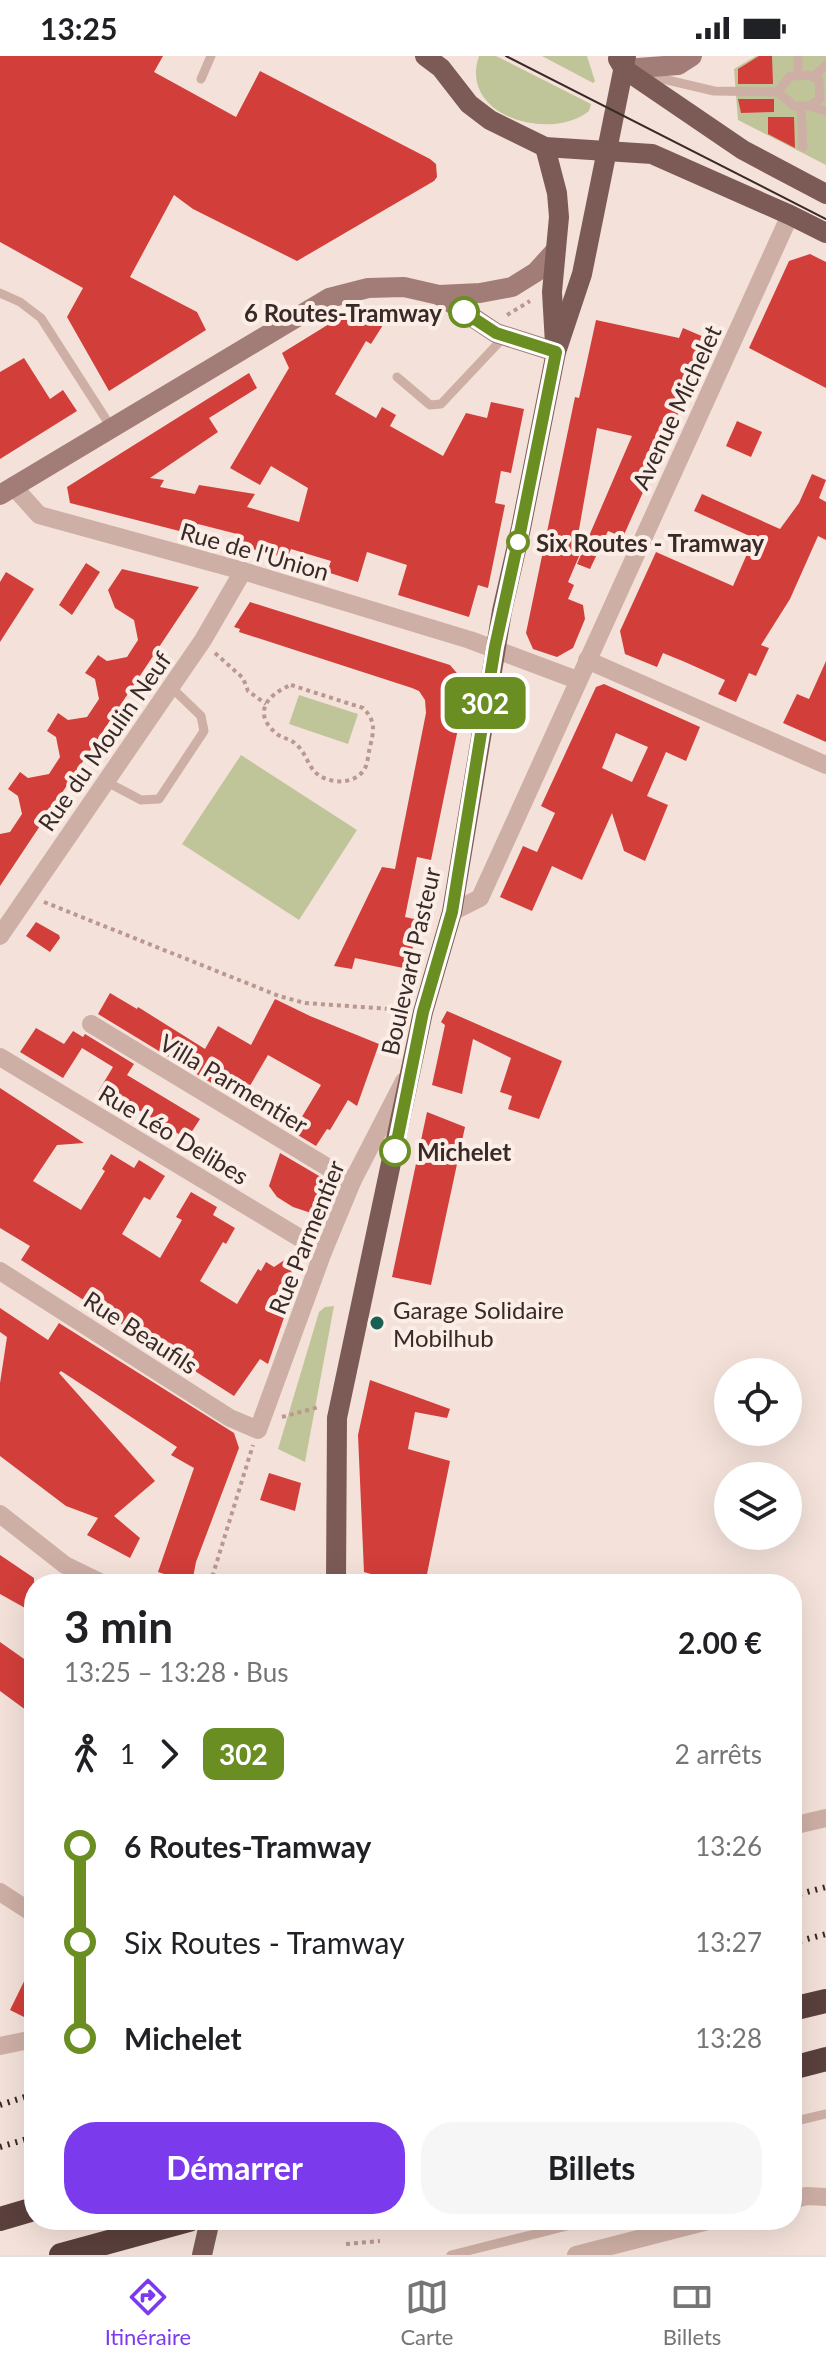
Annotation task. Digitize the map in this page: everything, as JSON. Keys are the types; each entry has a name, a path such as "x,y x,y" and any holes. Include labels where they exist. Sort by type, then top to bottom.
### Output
{"highway":[{"path":"802,2007 826,2001"},
{"path":"802,2065 826,2059"},
{"path":"0,2219 24,2212"},
{"path":"61,2255 152,2230"}],"main road":[{"path":"622,60 678,65 692,56"},
{"path":"437,60 469,104 490,120 545,147 652,154 826,233"},
{"path":"622,60 743,150 826,194"},
{"name":"Boulevard Pasteur","path":"336,1574 337,1418 423,1012 452,912 495,647 556,352 582,274 608,151 622,60"},
{"name":"Boulevard Pasteur","path":"545,147 557,193 559,217 552,292 556,352"},
{"path":"6,490 329,298 368,288 404,287 439,295 480,293 512,287 536,272 555,251"},
{"path":"439,295 489,329 556,352"},
{"path":"202,2255 208,2230"}],"street":[{"name":"Avenue Michelet","path":"452,912 480,898 790,215"},
{"name":"Rue de l'Union","path":"6,490 39,515 243,571 495,647 577,680"},
{"name":"Rue du Moulin Neuf","path":"0,936 203,640 243,571"},
{"path":"587,660 826,765"},
{"name":"Villa Parmentier","path":"91,1024 352,1182"},
{"name":"Rue Léo Delibes","path":"0,1057 323,1252"},
{"name":"Rue Parmentier","path":"261,1421 352,1182 411,1068"},
{"name":"Rue Beaufils","path":"0,1271 230,1418 261,1421"},
{"path":"0,1514 65,1565 83,1574"},
{"path":"802,1824 826,1818"},
{"path":"0,1892 24,1908"},
{"path":"0,2046 24,2041"},
{"path":"802,2197 826,2197"},
{"path":"576,2255 673,2230"}],"lane":[{"path":"201,79 211,56"},
{"path":"798,56 798,76"},
{"path":"622,60 714,91 778,92 794,106 826,111"},
{"path":"814,76 826,65"},
{"path":"778,92 790,76 814,76 819,80 820,99 805,106"},
{"path":"803,147 805,106"},
{"path":"0,293 20,302 41,318 111,427"},
{"path":"397,377 430,405 441,404 505,336"},
{"path":"105,781 141,800 159,799 204,731 201,716 171,687"},
{"path":"802,2120 826,2114"},
{"path":"451,2255 551,2230"}],"path":[{"path":"203,640 223,663 243,678 248,691 266,704"},
{"path":"291,685 363,708 375,724 365,769 348,780 327,780 314,771 294,741 280,736 269,726 264,712 266,704 276,691 291,685"},
{"path":"27,896 279,996 305,1003 423,1012"},
{"path":"213,1574 261,1421 285,1418 324,1405 340,1409"},
{"path":"346,2244 380,2241"}],"green space":[{"path":"479,56 496,56 591,104 589,111 573,120 553,124 512,118 495,108 482,95 476,77"},
{"path":"542,56 587,56 595,81 593,83"},
{"path":"756,56 826,56 826,165 738,120 734,69"},
{"path":"299,695 358,714 348,744 289,724"},
{"path":"241,755 357,830 299,920 182,844"},
{"path":"334,1306 305,1462 278,1449 319,1312 325,1307"}],"building":[{"path":"0,56 163,56 154,72 236,117 260,71 430,159 436,164 437,177 297,261 193,209 174,195 130,277 197,312 206,330 109,391 67,317 83,288 0,242"},
{"path":"759,56 772,56 773,84 738,84 738,69"},
{"path":"738,99 774,99 774,112 741,113"},
{"path":"768,117 794,117 795,148 768,134"},
{"path":"810,254 826,262 826,388 749,348 789,261"},
{"path":"355,308 383,325 371,344 366,341 335,394 376,418 382,407 396,415 390,426 443,456 466,413 487,418 491,402 524,409 511,473 501,471 495,503 505,505 488,588 478,585 469,617 398,595 407,565 367,552 358,582 327,572 331,561 291,549 287,558 235,545 237,534 198,524 195,535 70,503 67,487 249,373 257,388 209,418 218,432 150,478 164,480 160,487 195,494 199,485 255,494 247,507 299,522 308,488 271,466 260,485 230,468 289,368 282,353"},
{"path":"596,320 679,338 683,328 711,340 623,537 608,531 590,569 577,564 632,436 597,428 575,552 580,554 568,582 574,585 568,599 583,605 585,619 573,648 557,657 533,649 526,633 575,397 579,398"},
{"path":"24,358 50,399 63,390 77,411 0,459 0,372"},
{"path":"737,421 762,432 751,457 726,446"},
{"path":"812,474 826,480 819,498 826,502 826,540 818,536 790,599 761,645 769,648 756,676 749,673 736,702 718,694 725,680 685,662 663,653 657,667 625,654 620,631 656,552 733,586 754,538 694,511 702,494 780,529 799,503"},
{"path":"86,563 100,572 72,615 59,605"},
{"path":"122,569 199,587 0,886 0,834 10,832 22,814 18,796 8,789 20,772 28,778 49,774 60,757 56,737 47,731 58,713 68,720 87,717 99,699 95,679 85,673 98,655 107,661 127,657 138,640 134,620 115,608 108,590"},
{"path":"6,572 34,589 0,642 0,582"},
{"path":"250,602 450,665 467,685 431,860 417,857 405,917 419,920 408,969 355,958 352,969 334,966 382,867 395,869 426,713 425,700 419,691 412,688 239,632 240,629 234,627"},
{"path":"826,661 826,742 783,723 797,694 809,699"},
{"path":"604,684 700,727 686,761 666,752 647,796 668,805 645,861 624,851 612,813 582,880 552,866 532,911 500,897 523,846 537,852 555,813 541,806 596,687","holes":["616,733 648,747 632,782 602,768"]},
{"path":"36,922 59,935 50,952 26,936"},
{"path":"110,993 205,1049 218,1026 251,1045 275,999 379,1044 357,1106 348,1100 316,1146 288,1129 291,1122 297,1125 321,1085 268,1055 241,1101 98,1014"},
{"path":"447,1011 562,1061 539,1119 508,1109 512,1096 500,1092 511,1058 473,1039 462,1094 432,1085 445,1025 441,1022"},
{"path":"36,1028 64,1044 73,1031 83,1037 85,1034 134,1064 127,1075 200,1119 187,1139 115,1096 112,1101 98,1092 113,1067 82,1048 63,1078 20,1052"},
{"path":"0,1088 84,1143 57,1145 33,1181 81,1210 105,1171 102,1169 111,1154 134,1168 139,1160 165,1176 150,1200 144,1197 122,1234 160,1258 182,1220 176,1217 191,1192 217,1207 213,1215 235,1228 200,1281 237,1304 258,1269 261,1271 266,1262 274,1267 286,1259 292,1273 298,1277 268,1364 260,1359 234,1396 21,1260 30,1246 0,1228"},
{"path":"427,1112 465,1127 431,1285 392,1277"},
{"path":"280,1153 331,1183 320,1216 293,1207 277,1197 269,1186"},
{"path":"0,1308 48,1340 59,1323 234,1433 239,1448 194,1574 158,1572 194,1468 171,1455 177,1447 61,1371 59,1373 155,1481 114,1516 140,1538 130,1558 87,1535 98,1518 66,1506 0,1456 0,1383 7,1337 0,1332"},
{"path":"370,1380 450,1409 447,1418 415,1412 408,1449 450,1461 427,1574 364,1572 358,1435"},
{"path":"269,1473 301,1483 295,1511 260,1500"},
{"path":"0,1555 28,1574 24,1574 24,1607 0,1594"},
{"path":"0,1642 24,1659 24,1709 0,1691"},
{"path":"24,1981 24,2017 10,2010"}],"tram line":[{"path":"506,56 826,219"}],"railway":[{"path":"802,1893 826,1887"},
{"path":"802,1940 826,1934"},
{"path":"0,2105 24,2097"},
{"path":"0,2147 24,2140"}],"bus line":[{"name":"302","path":"395,1151 423,1012 452,912 495,647 556,352 496,333 464,312"}],"place":[{"name":"6 Routes-Tramway","path":"464,312"},
{"name":"Six Routes - Tramway","path":"518,542"},
{"name":"Michelet","path":"395,1151"},
{"name":"Garage Solidaire Mobilhub","path":"377,1323"}]}
